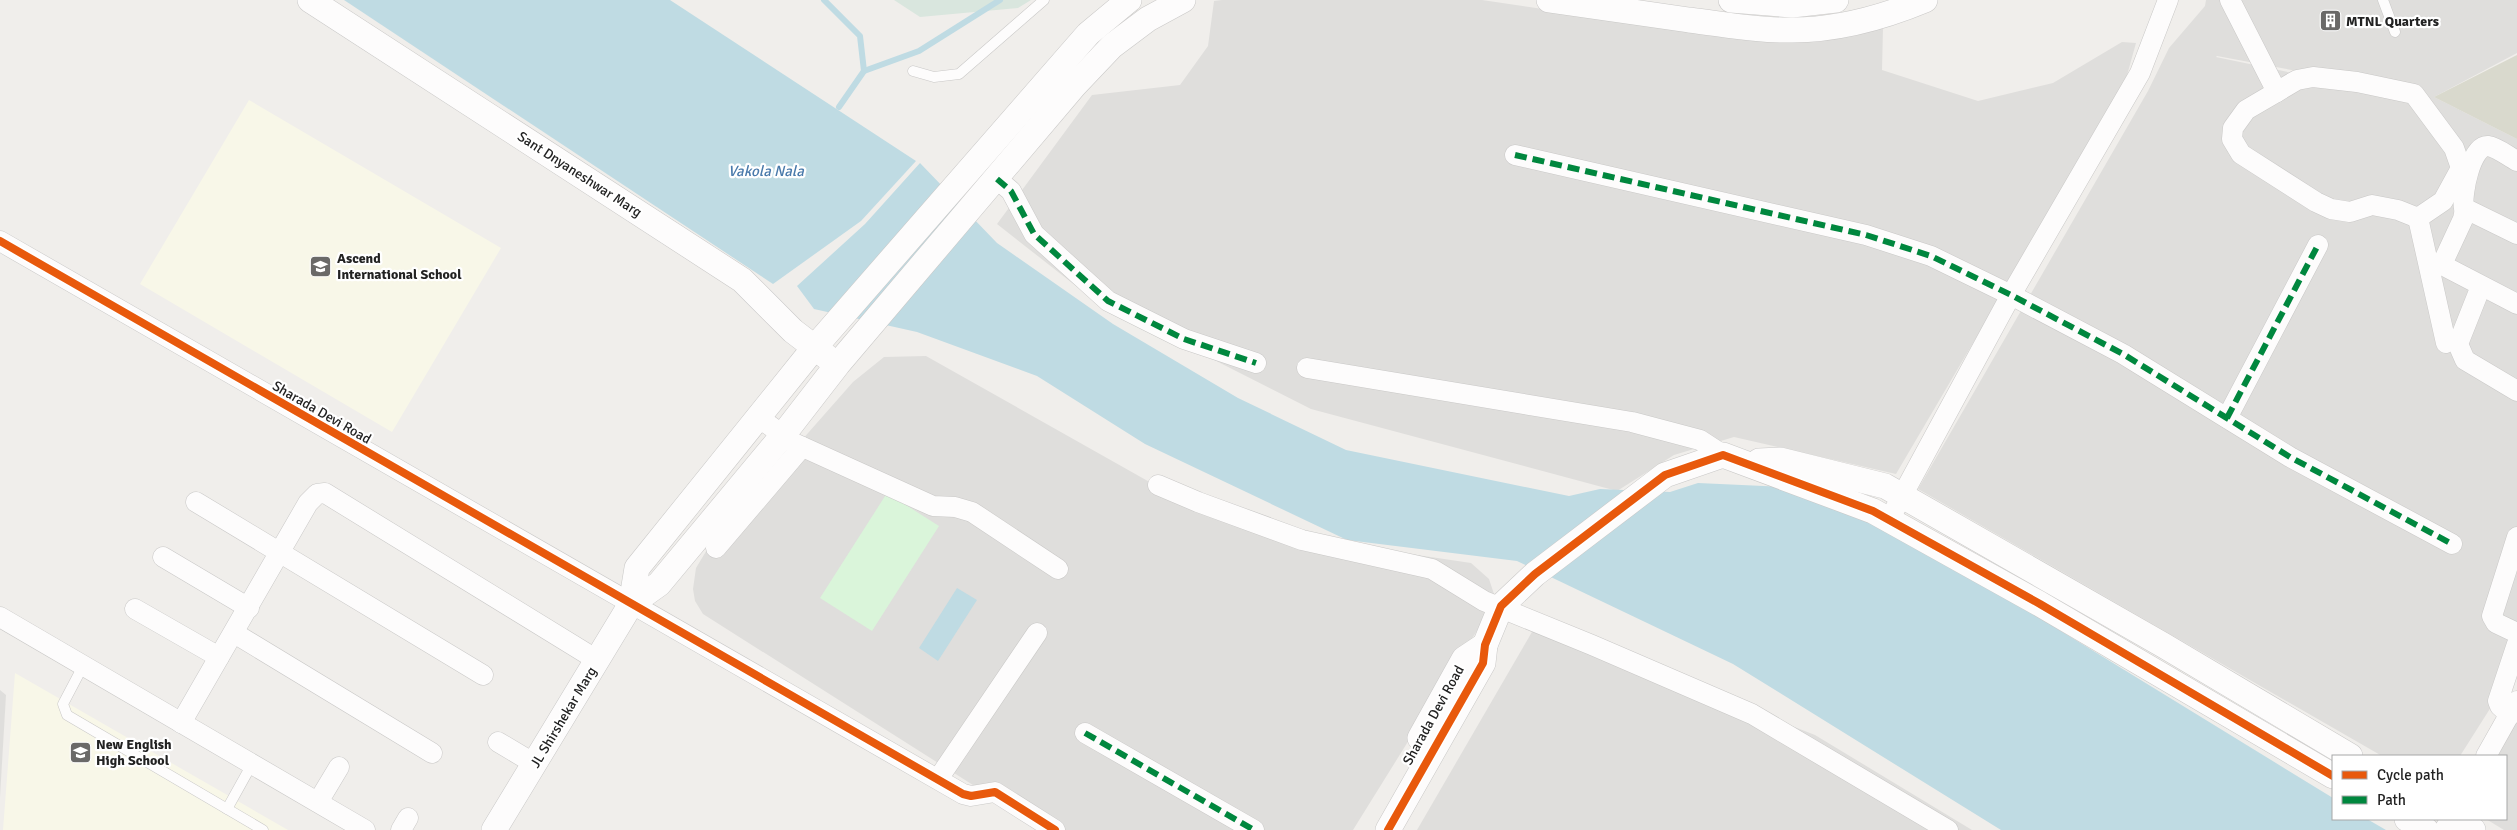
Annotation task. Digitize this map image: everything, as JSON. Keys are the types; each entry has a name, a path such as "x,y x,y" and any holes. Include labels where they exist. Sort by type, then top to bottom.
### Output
{"street":[{"name":"Sant Dnyaneshwar Marg","path":"310,0 742,280 792,331 838,364"},
{"path":"631,604 637,568 814,348 1088,34 1129,0"},
{"path":"631,604 714,547 746,496 792,441 838,364 996,181 1074,86 1112,46 1148,19 1183,0"},
{"path":"1549,0 1745,28 1792,30 1825,28 1863,20 1902,10 1925,0"},
{"path":"1731,0 1792,5 1836,0"},
{"path":"1889,520 2011,295 2140,73 2168,0"},
{"path":"2230,0 2277,92"},
{"path":"2313,76 2357,82 2414,94 2454,148 2461,168 2443,202 2418,218 2398,210 2372,205 2350,212 2331,209 2316,202 2241,154 2232,139 2234,128 2246,110 2298,80 2313,76"},
{"path":"2517,161 2489,146 2481,148 2475,154 2462,199 2465,208 2463,219 2443,262 2448,269 2517,304"},
{"path":"1514,155 1866,234 1931,256 2011,295 2123,354 2290,457 2452,544"},
{"path":"996,181 1011,191 1034,234 1108,301 1184,339 1256,363"},
{"path":"2465,208 2517,234"},
{"path":"2418,218 2446,343"},
{"name":"Sharada Devi Road","path":"0,241 938,780 971,796 995,792 1055,830"},
{"path":"2227,418 2318,245"},
{"path":"2482,286 2458,344 2460,354 2465,360 2517,391"},
{"path":"1306,368 1632,422 1700,440 1733,458 1770,474 1873,511 2000,582 2332,775"},
{"path":"758,417 792,441 933,506 955,507 972,512 1058,569"},
{"path":"1388,830 1483,663 1485,645 1501,606 1535,574 1665,475 1733,458 1780,460 1885,486 2348,755"},
{"path":"1842,500 1853,478"},
{"path":"1158,486 1302,540 1432,569 1470,591 1476,597 1752,714 1948,830"},
{"path":"181,723 280,554 308,502 317,494 325,493 597,660"},
{"path":"196,502 483,675"},
{"path":"2517,537 2492,616 2496,623 2517,633"},
{"path":"164,557 248,608"},
{"path":"2000,582 2012,559"},
{"name":"JL Shirshekar Marg","path":"494,830 631,604"},
{"path":"135,609 220,657"},
{"path":"0,618 365,830"},
{"path":"234,633 432,753"},
{"path":"938,780 1037,634"},
{"path":"2487,755 2513,708 2500,706 2498,701 2517,644"},
{"name":"Sharada Devi Road","path":"1368,830 1464,659 1485,645"},
{"path":"2218,708 2231,686"},
{"path":"2285,748 2297,725"},
{"path":"1085,733 1254,830"},
{"path":"498,742 535,764"},
{"path":"318,802 339,767"},
{"path":"2409,820 2426,830"},
{"path":"2457,820 2473,830"}],"lane":[{"path":"913,71 934,77 959,74 1044,0"},
{"path":"2382,0 2395,32"},
{"path":"83,666 63,704 67,716 263,830"},
{"path":"227,809 252,764"}],"shaded area":[{"path":"894,0 1031,0 1018,8 920,17"},
{"path":"1482,0 1741,38 1883,28 1882,70 1978,101 2053,83 2122,42 2136,43 2124,86 1896,474 1734,437 1674,455 1617,491 1311,409 1090,297 997,224 1092,95 1180,85 1208,46 1214,1"},
{"path":"2206,0 2517,0 2517,53 2434,97 2517,139 2517,666 2461,755 2380,755 1918,489 2148,91 2169,48 2205,6","holes":["2217,56 2387,88 2302,75 2216,57"]},
{"path":"2517,55 2517,139 2434,97"},
{"name":"Ascend International School","path":"249,100 501,248 392,432 140,284"},
{"path":"926,356 1185,502 1323,541 1471,563 1489,579 1496,600 1353,830 1044,830 703,614 695,601 693,589 696,568 711,543 853,382 884,357"},
{"path":"1536,625 1815,735 1972,830 1417,830"},
{"name":"New English High School","path":"15,673 288,830 3,830"},
{"path":"0,690 6,695 0,797"},
{"path":"2517,711 2517,830 2504,830 2488,820 2507,820 2507,755 2493,755"}],"green space":[{"path":"887,493 939,526 872,631 820,598"}],"water":[{"name":"Vakola Nala","path":"344,0 670,0 916,161 861,221 773,284"},
{"path":"920,163 997,243 1113,324 1238,398 1346,450 1569,496 1600,489 1670,492 1698,483 1785,487 1906,536 2332,797 2332,820 2369,820 2386,830 2001,830 1733,664 1517,561 1347,540 1145,444 1037,376 917,332 814,309 797,286 865,224"},
{"path":"957,588 977,600 938,661 919,648"}],"waterway":[{"path":"824,0 860,36 864,71 839,107"},
{"path":"864,71 919,51 1000,0"}],"marked path":[{"path":"1515,155 1866,235 1931,256 2011,295 2123,354 2290,457 2452,544"},
{"path":"997,179 1011,191 1034,234 1108,301 1184,339 1256,363"},
{"path":"2227,418 2318,245"},
{"path":"1085,733 1254,830"}],"cycle path":[{"path":"0,241 963,794 971,796 995,792 1055,830"},
{"path":"1388,830 1483,663 1485,645 1501,606 1535,574 1665,475 1723,455 1873,511 2040,604 2332,775"}],"place":[{"name":"MTNL Quarters","path":"2330,21"},
{"name":"Ascend International School","path":"321,266"},
{"name":"New English High School","path":"80,752"}]}
